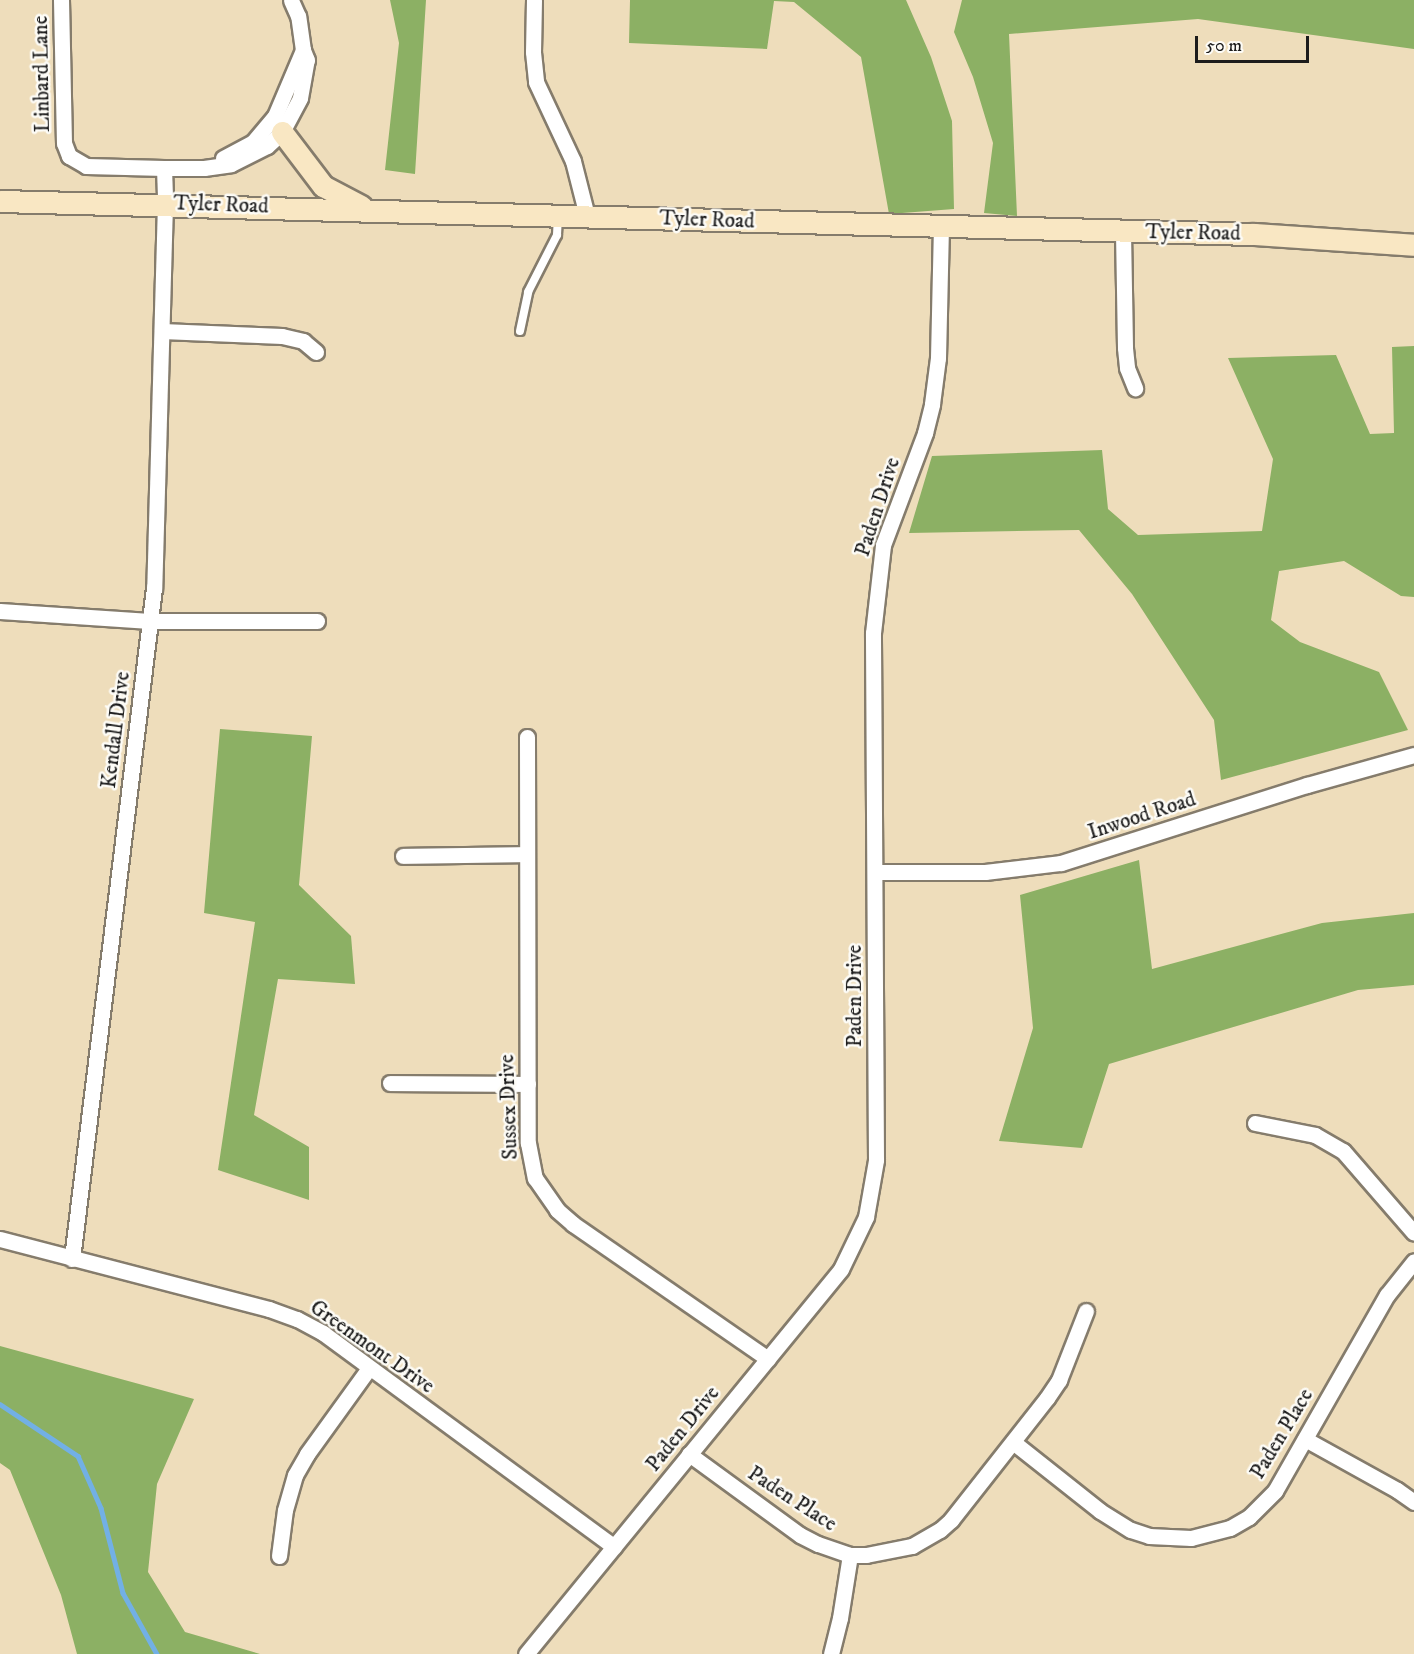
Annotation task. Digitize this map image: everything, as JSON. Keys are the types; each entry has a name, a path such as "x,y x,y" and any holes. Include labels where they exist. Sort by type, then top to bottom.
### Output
{"street":[{"name":"Linbard Lane","path":"61,0 64,143 69,156 78,163 97,167 164,168"},
{"path":"165,203 164,168 204,168 231,164 250,157 282,132 291,118 305,80 307,60 303,50 298,16 291,0"},
{"path":"534,0 536,82 573,161 587,216"},
{"path":"204,168 253,142 264,132 279,110 297,59 303,50"},
{"path":"282,132 323,186 367,210"},
{"name":"Tyler Road","path":"0,201 165,203 941,227 1254,234 1414,245"},
{"name":"Kendall Drive","path":"72,1259 154,588 165,203"},
{"name":"Paden Drive","path":"526,1654 768,1359 850,1253 866,1217 873,1194 876,1149 876,872 873,633 883,545 925,434 932,404 938,358 941,227"},
{"path":"1123,232 1125,348 1127,368 1135,388"},
{"path":"162,331 282,336 303,341 316,352"},
{"path":"0,611 150,621 317,621"},
{"name":"Sussex Drive","path":"526,737 530,1161 543,1194 573,1224 768,1359"},
{"name":"Inwood Road","path":"876,872 985,872 1061,863 1307,785 1414,755"},
{"path":"403,856 526,854"},
{"path":"390,1083 528,1084"},
{"path":"1255,1123 1315,1135 1343,1151 1414,1233"},
{"name":"Greenmont Drive","path":"0,1239 269,1309 323,1333 614,1547"},
{"name":"Paden Place","path":"1013,1442 1117,1522 1149,1536 1169,1539 1209,1535 1230,1528 1249,1517 1275,1491 1387,1295 1414,1261"},
{"name":"Paden Place","path":"689,1454 800,1535 818,1545 850,1555 890,1552 912,1546 940,1530 966,1504 1059,1380 1086,1311"},
{"path":"279,1556 285,1510 295,1475 369,1368"},
{"path":"1305,1439 1397,1490 1414,1502"},
{"path":"831,1654 840,1618 850,1555"}],"lane":[{"path":"519,331 528,292 557,235 558,216"}],"green space":[{"path":"390,0 426,0 415,174 385,170 399,43"},
{"path":"630,0 906,0 931,57 952,121 954,209 889,214 861,57 794,2 774,1 767,49 629,43"},
{"path":"962,0 1414,0 1414,49 1198,19 1009,34 1017,216 984,213 993,143 973,77 954,32"},
{"path":"1414,346 1414,597 1401,596 1344,561 1279,571 1271,620 1300,642 1379,672 1408,730 1221,780 1214,720 1132,594 1079,530 909,533 932,456 1102,450 1108,509 1138,535 1262,531 1273,459 1228,358 1336,355 1370,434 1394,433 1392,347"},
{"path":"220,729 312,736 299,885 351,936 355,984 278,979 254,1115 309,1147 309,1200 218,1170 255,922 204,913"},
{"path":"1139,860 1152,969 1322,923 1414,913 1414,985 1358,990 1109,1064 1082,1148 999,1141 1033,1028 1020,895"},
{"path":"0,1346 194,1399 157,1484 148,1572 185,1632 260,1654 77,1654 61,1595 10,1470 0,1463"}],"waterway":[{"path":"0,1404 78,1456 101,1508 123,1593 157,1654"}]}
